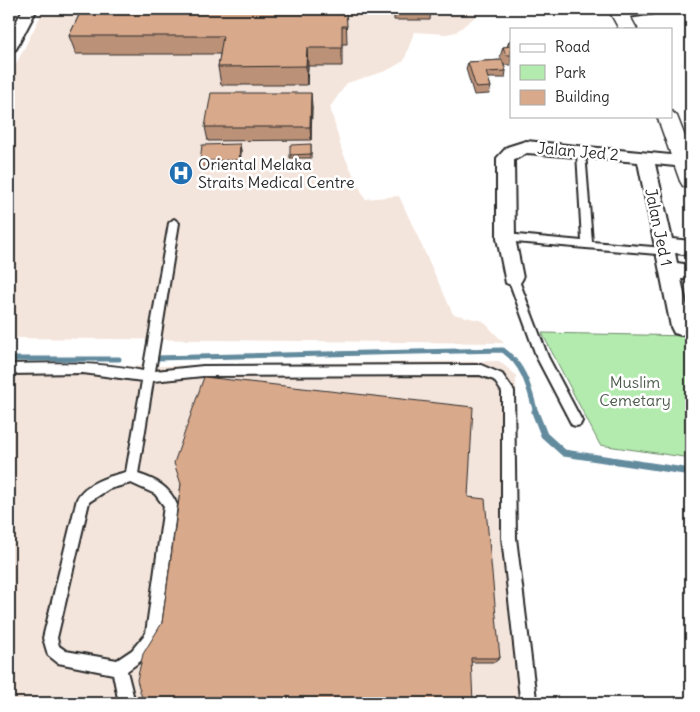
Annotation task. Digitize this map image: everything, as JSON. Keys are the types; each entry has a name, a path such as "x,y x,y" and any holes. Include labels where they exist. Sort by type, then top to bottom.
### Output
{"highway":[{"path":"668,118 691,181"}],"street":[{"path":"9,50 30,9"},
{"name":"Jalan Jed 2","path":"513,278 506,238 505,158 513,150 526,147 685,161"},
{"name":"Jalan Jed 1","path":"645,157 681,327"},
{"path":"665,256 691,248"},
{"path":"665,256 691,272"}],"lane":[{"path":"622,18 649,12 650,9"},
{"path":"580,152 587,245"},
{"path":"131,478 174,223"},
{"path":"506,238 587,245 665,256"},
{"path":"513,278 543,358 576,421"},
{"path":"9,369 83,368 122,372 147,378 203,371 481,370 498,376 508,391 509,538 528,700 526,703"},
{"path":"131,478 160,488 166,494 171,505 153,636 137,655 119,668 63,658 53,650 50,638 83,499 94,489 108,482 131,478"},
{"path":"119,668 127,703"}],"shaded area":[{"name":"Oriental Melaka Straits Medical Centre","path":"44,9 478,9 480,13 456,32 446,34 414,32 404,61 386,71 347,83 330,107 342,151 365,199 399,196 453,314 483,321 504,343 9,338 9,78"},
{"path":"499,361 516,375 516,566 536,703 9,703 9,368"}],"green space":[{"name":"Muslim Cemetary","path":"542,333 691,336 691,458 600,445"}],"building":[{"path":"82,9 346,9 347,26 342,26 342,48 307,48 306,66 218,67 223,36 69,36"},
{"path":"510,46 510,55 506,55 503,47"},
{"path":"502,60 506,71 486,72 491,87 476,88 468,62"},
{"path":"211,93 311,93 310,127 205,127"},
{"path":"240,144 239,160 200,161 202,145"},
{"path":"311,144 311,154 290,155 290,145"},
{"path":"204,377 473,407 468,497 485,499 500,658 471,658 473,703 147,703 142,698 137,680 143,654 162,623 181,484 174,463"}],"waterway":[{"path":"155,358 503,350 521,370 536,413"},
{"path":"9,359 119,359"},
{"path":"535,412 544,435 564,453 691,472"}],"place":[{"name":"Oriental Melaka Straits Medical Centre","path":"181,173"}]}
